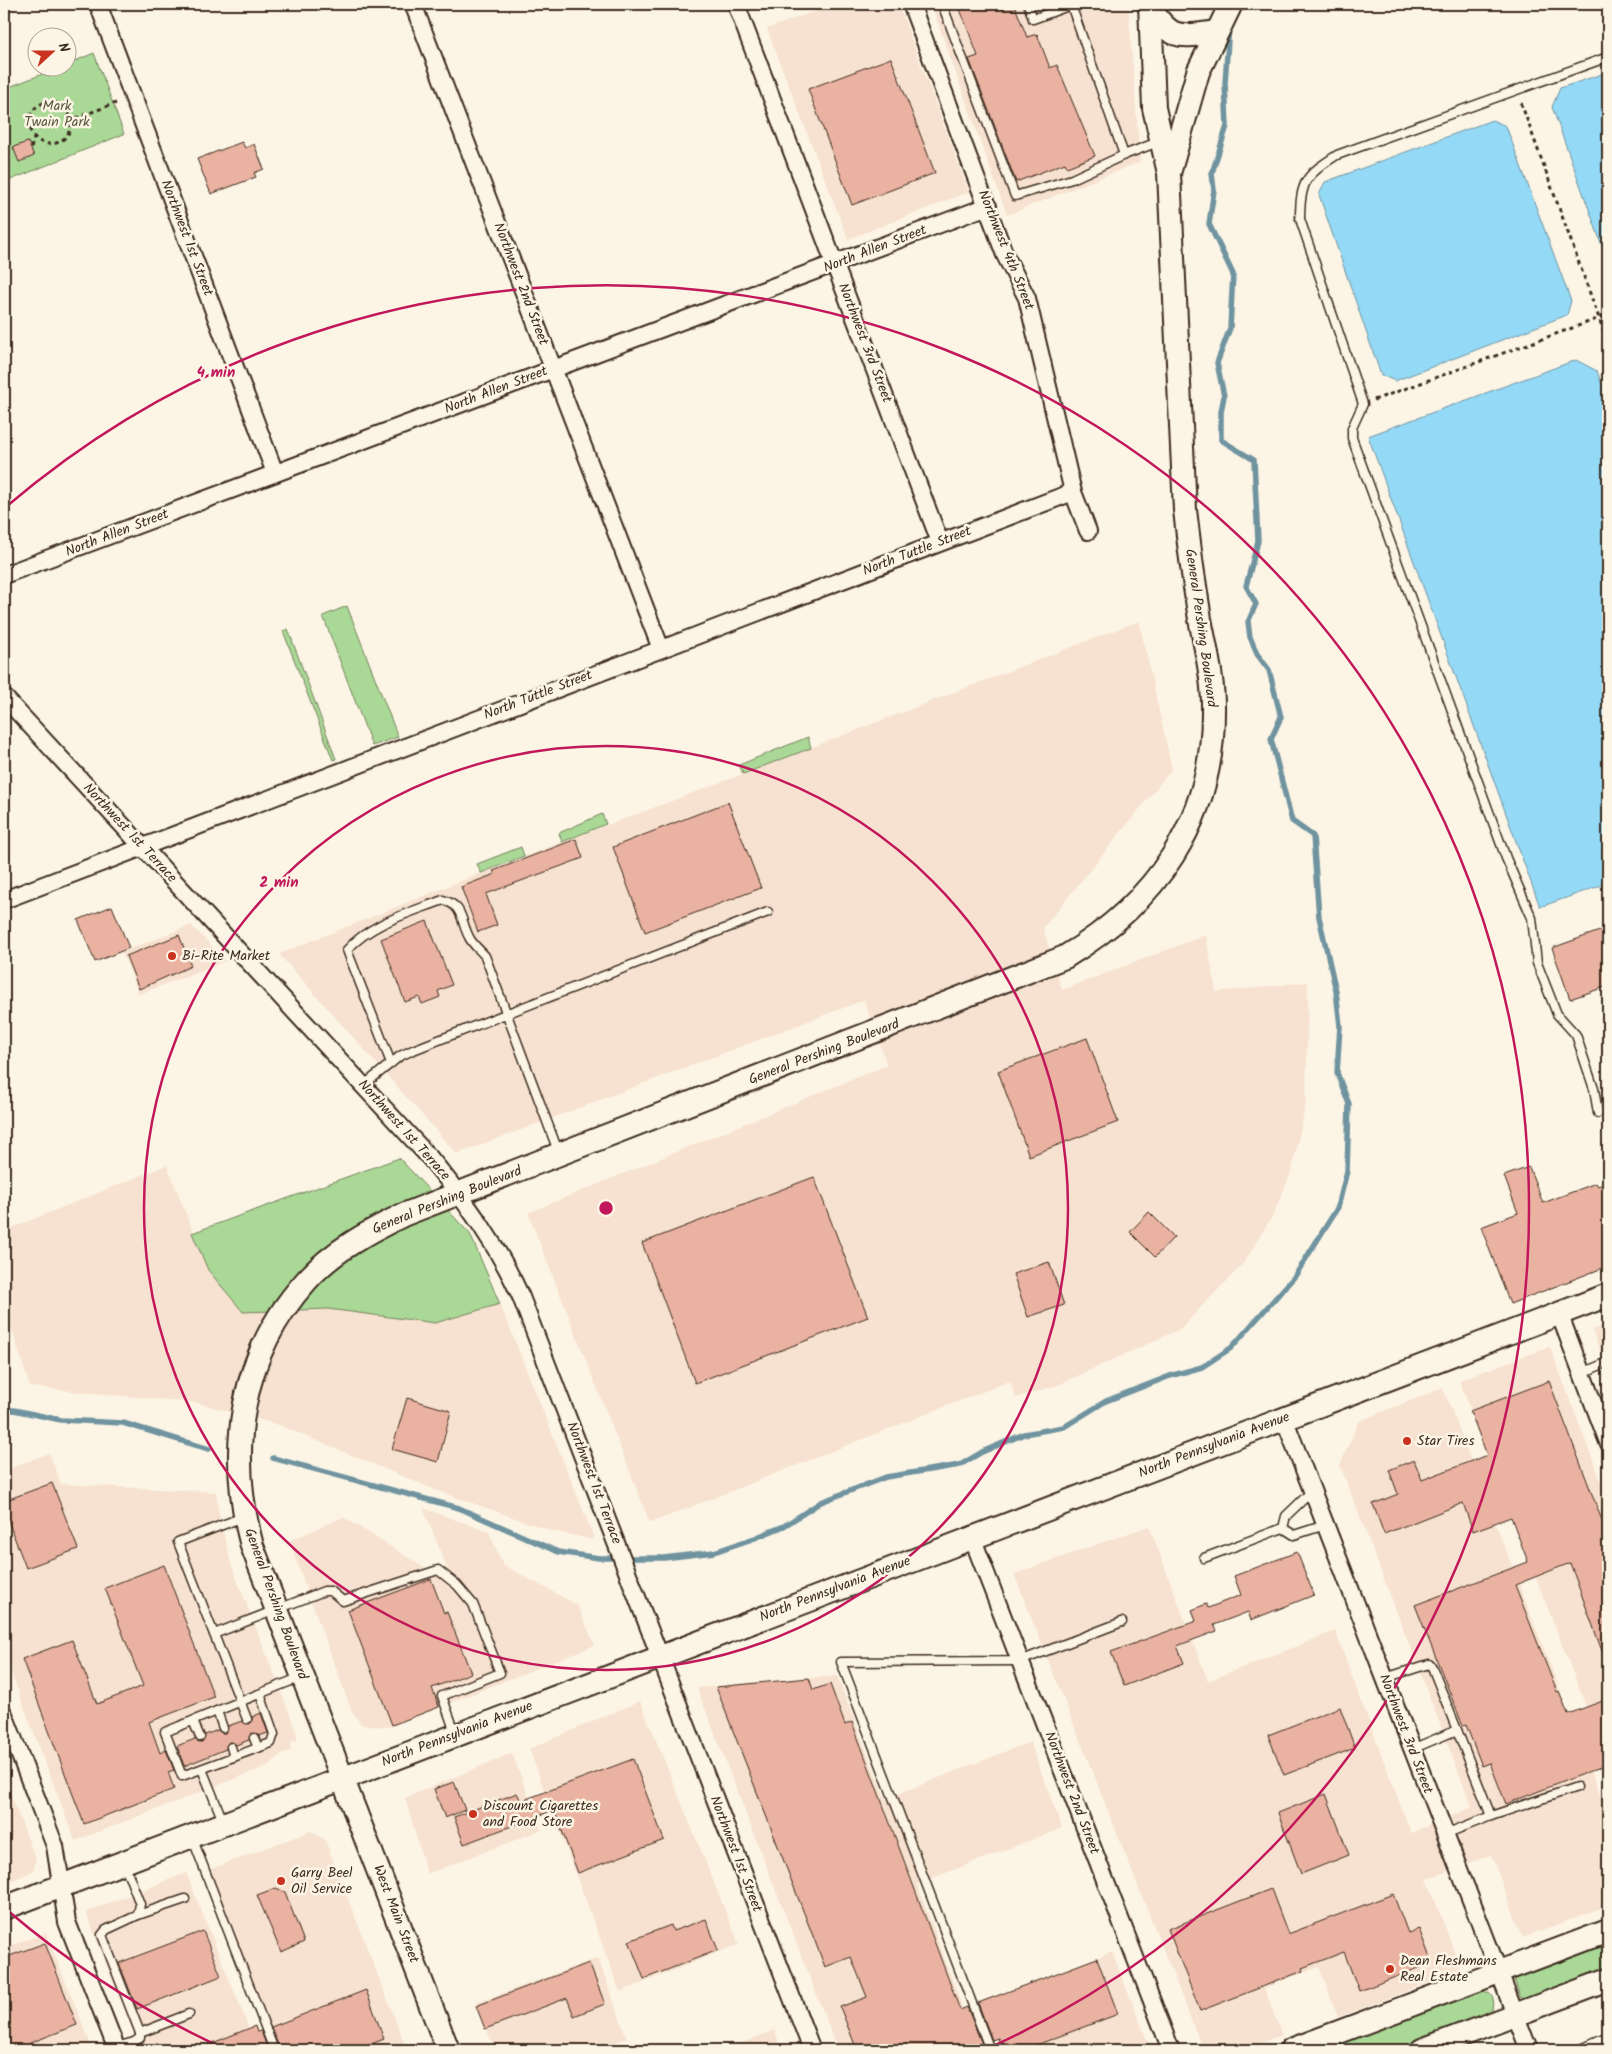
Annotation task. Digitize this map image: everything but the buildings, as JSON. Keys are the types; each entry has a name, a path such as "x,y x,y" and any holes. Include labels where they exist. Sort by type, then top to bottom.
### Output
{"main road":[{"name":"General Pershing Boulevard","path":"1169,173 1198,72 1231,4"},
{"name":"General Pershing Boulevard","path":"343,1778 252,1546 245,1517 238,1460 245,1399 254,1370 286,1306 308,1279 335,1255 368,1232 403,1214 1065,958 1094,940 1142,898 1166,868 1197,805 1207,773 1213,713 1211,678 1191,565 1185,510 1169,173 1154,108 1150,6"},
{"path":"1150,6 1162,26 1177,35 1186,36 1217,32"},
{"name":"North Pennsylvania Avenue","path":"4,1908 1608,1295"},
{"name":"West Main Street","path":"343,1778 448,2050"},
{"path":"1291,2050 1608,1931"},
{"path":"1422,2050 1608,1980"}],"street":[{"name":"Northwest 1st Street","path":"98,4 275,473"},
{"name":"Northwest 2nd Street","path":"413,4 661,649"},
{"name":"Northwest 3rd Street","path":"736,4 940,542"},
{"name":"Northwest 4th Street","path":"911,4 1005,255 1027,298 1073,492 1088,531"},
{"name":"North Allen Street","path":"4,575 988,206"},
{"name":"North Tuttle Street","path":"4,900 1073,492"},
{"name":"Northwest 1st Terrace","path":"4,697 364,1085 459,1193 504,1259 522,1297 659,1657"},
{"path":"1559,1313 1608,1442"},
{"name":"Northwest 3rd Street","path":"1284,1418 1529,2050"},
{"name":"Northwest 2nd Street","path":"972,1537 1171,2050"},
{"name":"Northwest 1st Street","path":"659,1657 812,2050"},
{"path":"4,1714 55,1846 63,1885 67,1922 117,2049"}],"lane":[{"path":"942,4 1015,196 1072,179 1124,155 1161,141"},
{"path":"1028,4 1033,19 1072,4 1124,155"},
{"path":"1598,1113 1594,1090 1576,1035 1558,1014 1537,963 1532,918 1506,858 1352,438 1352,428 1362,404 1300,219 1300,194 1312,171 1337,155 1608,58"},
{"path":"391,1063 347,950 358,938 374,928 442,900 453,903 459,910 469,939 485,956 560,1154"},
{"path":"364,1085 391,1063 413,1050 768,912"},
{"path":"1582,1374 1608,1362"},
{"path":"1283,1528 1286,1516 1312,1491"},
{"path":"245,1517 178,1542 248,1719"},
{"path":"1283,1528 1294,1535 1325,1525"},
{"path":"1204,1558 1283,1528"},
{"path":"214,1634 324,1591 331,1591 343,1601 438,1570 457,1585 473,1604 500,1673 442,1696 456,1734"},
{"path":"990,2050 842,1662 1020,1661 1122,1622"},
{"path":"1385,1678 1428,1664 1432,1667 1491,1816"},
{"path":"260,1694 274,1734 271,1743 182,1776 165,1732 303,1676"},
{"path":"217,1711 223,1728"},
{"path":"193,1721 200,1737"},
{"path":"1412,1748 1458,1730"},
{"path":"254,1738 258,1748"},
{"path":"231,1747 234,1757"},
{"path":"208,1756 211,1766"},
{"path":"202,1769 224,1823"},
{"path":"1445,1834 1578,1786"},
{"path":"192,1835 274,2050"},
{"path":"124,1861 140,1904 138,1916"},
{"path":"117,2049 140,2038 140,2033 102,1935 106,1930 185,1898"},
{"path":"140,2033 189,2014"},
{"path":"1579,2050 1608,2037"}],"path":[{"path":"1517,90 1608,343"},
{"path":"69,120 133,96"},
{"path":"31,148 34,138 28,120 34,108 44,103 55,101 64,107 71,130 66,138 44,144 34,138"},
{"path":"1362,404 1608,315"}],"shaded area":[{"path":"834,4 898,4 969,192 848,239 767,29"},
{"path":"931,4 1128,4 1140,162 1007,215"},
{"path":"1139,621 1172,769 1043,928 1062,990 1206,935 1216,992 1308,982 1306,1102 1292,1170 1274,1213 1243,1264 1180,1329 1058,1385 1016,1398 1010,1381 650,1523 528,1213 887,1065 864,1000 457,1154 279,954 481,873"},
{"name":"Bi-Rite Market","path":"191,925 226,961 139,994 122,952"},
{"path":"167,1165 208,1270 243,1311 328,1309 435,1323 500,1304 595,1540 552,1531 438,1491 279,1425 198,1403 30,1387 4,1304 4,1231"},
{"path":"1608,1324 1608,1372 1592,1330"},
{"path":"1550,1347 1608,1500 1608,1763 1459,1380"},
{"path":"1443,1388 1608,1815 1608,1905 1523,1938 1491,1855 1427,1879 1461,1970 1338,2017 1319,1967 1264,1988 1282,2035 1241,2050 1203,2050 1014,1574 1149,1526 1208,1681 1335,1631 1411,1833 1472,1807 1340,1465 1359,1421"},
{"path":"49,1453 61,1484 216,1492 219,1514 231,1564 297,1733 297,1741 292,1740 290,1751 281,1754 270,1765 75,1841 4,1654 4,1471"},
{"path":"423,1508 489,1532 503,1565 577,1605 595,1645 389,1727 362,1725 352,1712 289,1541 343,1517 454,1586"},
{"path":"837,1676 885,1799 1030,1742 1062,1828 917,1884 978,2050 838,2050 697,1688"},
{"path":"640,1701 739,1944 620,1992 529,1749"},
{"name":"Discount Cigarettes and Food Store","path":"512,1753 541,1830 427,1874 405,1798"},
{"path":"4,1777 36,1860 33,1871 4,1884"},
{"path":"311,1831 325,1840 407,2050 279,2050 209,1870"},
{"path":"186,1873 258,2050 140,2050 86,1912"},
{"path":"46,1933 93,2050 4,2050 4,1948"},
{"path":"1112,1952 1151,2050 1001,2050 983,2001"},
{"path":"598,1958 627,2038 594,2050 495,2050 476,2003"},
{"path":"775,2030 781,2050 724,2050"}],"green space":[{"name":"Mark Twain Park","path":"94,53 124,134 8,181 4,170 4,89 32,78 78,78 78,60"},
{"path":"347,606 398,737 372,746 323,616"},
{"path":"288,629 336,759 333,760 283,631"},
{"path":"808,737 811,748 743,774 739,765"},
{"path":"602,814 606,824 562,842 559,833"},
{"path":"521,847 524,856 481,873 477,864"},
{"path":"399,1158 470,1234 500,1304 435,1323 328,1309 243,1312 208,1270 192,1233"},
{"path":"1608,1940 1608,1970 1528,2001 1520,1997 1514,1979 1519,1973"},
{"path":"1480,1990 1489,1993 1493,1998 1492,2012 1484,2018 1397,2050 1316,2050"}],"water":[{"path":"1608,72 1608,262 1552,107 1560,88"},
{"path":"1492,120 1506,126 1571,301 1567,315 1395,381 1381,375 1319,195 1325,182"},
{"path":"1576,360 1597,371 1608,401 1608,883 1540,907 1368,436"}],"waterway":[{"path":"273,1458 459,1508 558,1552 599,1558 664,1558 714,1552 784,1526 821,1502 886,1477 960,1465 982,1452 1024,1434 1064,1427 1106,1401 1170,1376 1202,1367 1231,1348 1295,1276 1338,1207 1347,1171 1349,1104 1337,1073 1340,1026 1336,991 1319,917 1313,836 1292,821 1271,739 1281,717 1269,670 1257,654 1250,637 1248,622 1256,604 1246,586 1258,541 1254,460 1221,440 1221,412 1224,396 1217,363 1230,328 1233,274 1209,224 1214,190 1212,173 1227,126 1225,83 1229,26"},
{"path":"4,1410 14,1410 61,1420 123,1423 209,1449"}],"place":[{"name":"Bi-Rite Market","path":"172,956"},
{"name":"Star Tires","path":"1407,1441"},
{"name":"Discount Cigarettes and Food Store","path":"473,1814"},
{"name":"Garry Beel Oil Service","path":"281,1881"},
{"name":"Dean Fleshmans Real Estate","path":"1390,1969"}]}
